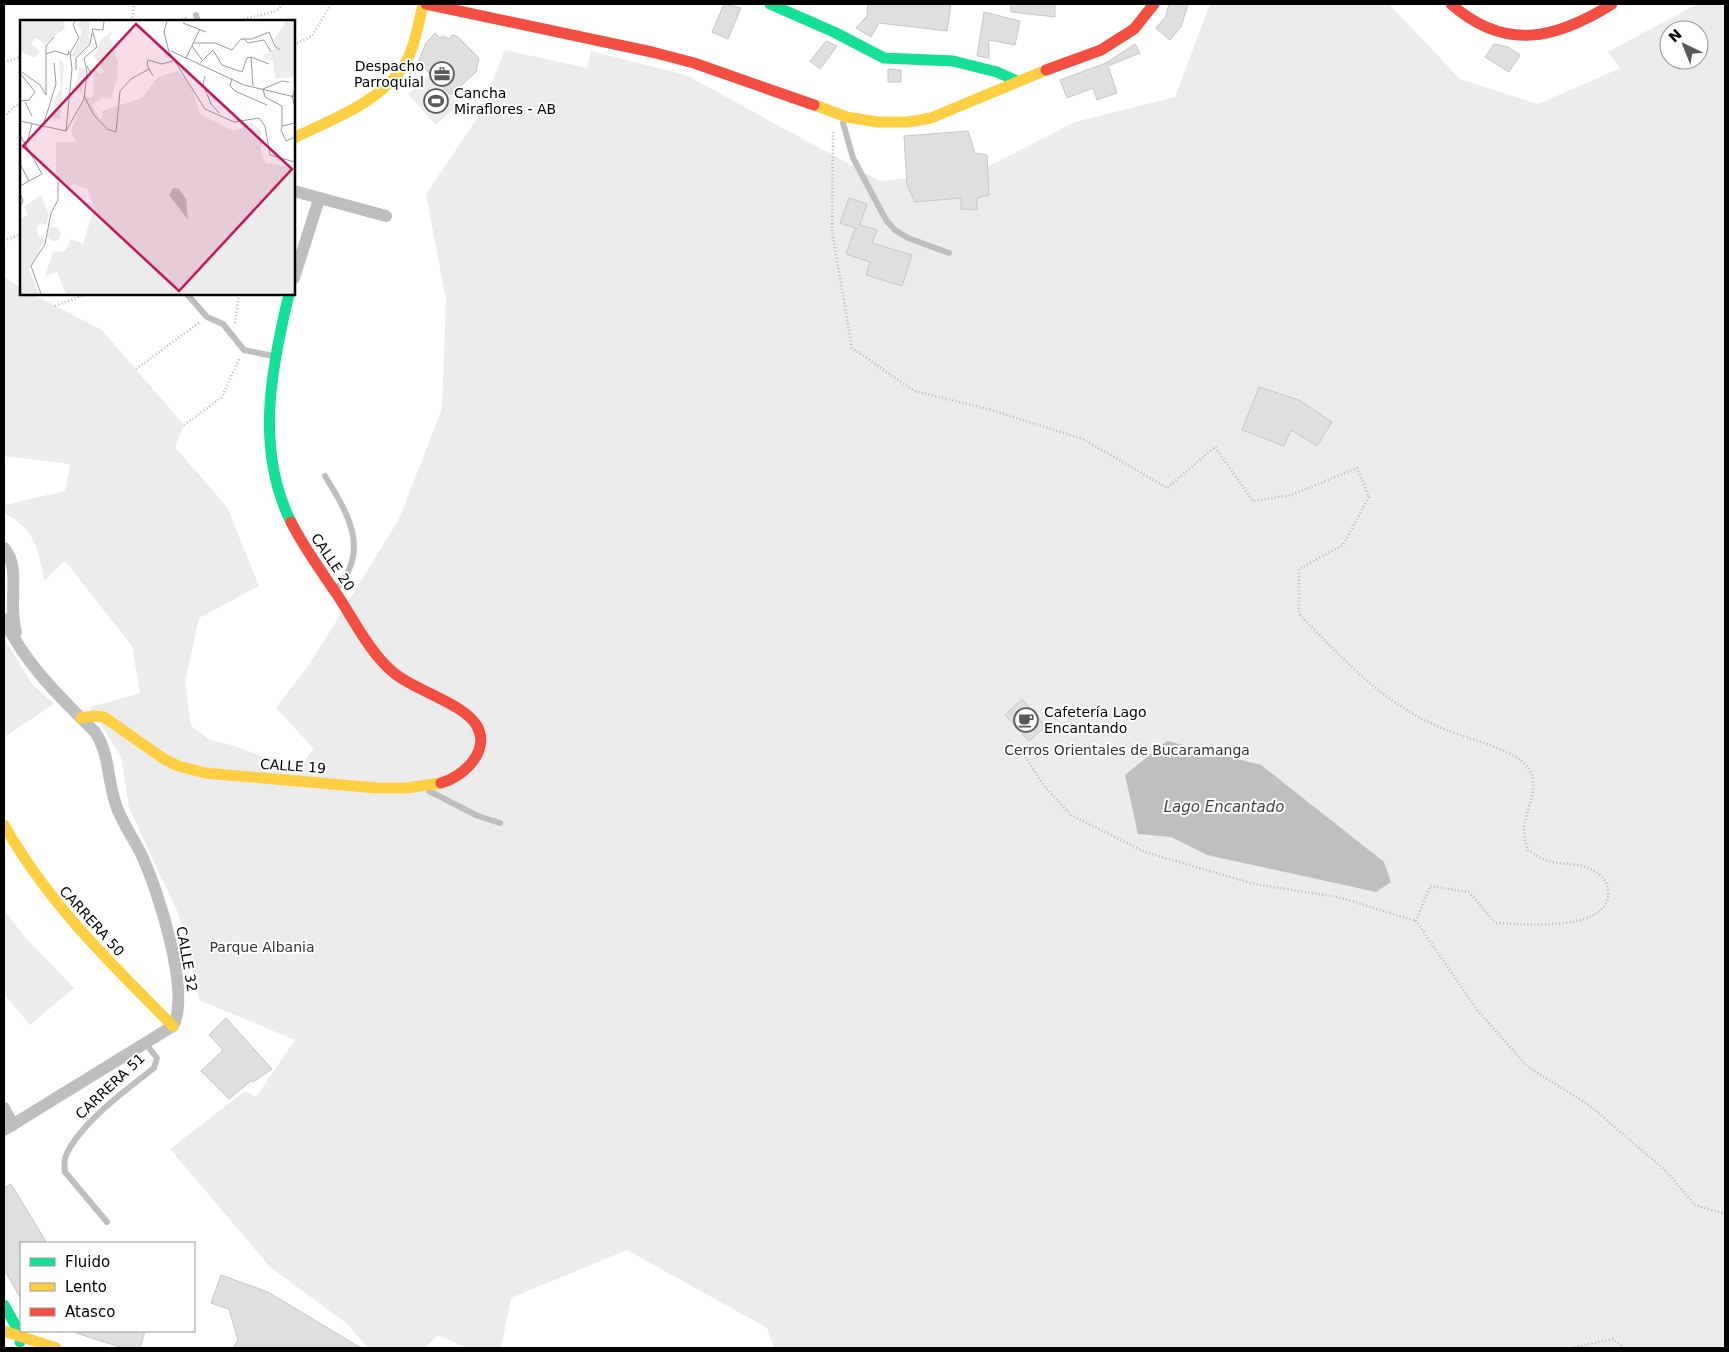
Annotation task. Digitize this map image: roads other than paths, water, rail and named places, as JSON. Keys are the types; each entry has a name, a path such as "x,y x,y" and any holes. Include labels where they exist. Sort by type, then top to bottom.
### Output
{"main road":[{"path":"295,137 374,96 396,76 421,34 425,4 652,52 694,64 837,113 877,122 908,122 931,118 1017,81 1101,50 1122,38 1144,19 1154,4"},
{"path":"770,4 834,32 884,58 953,61 997,72 1017,81"},
{"path":"1451,4 1471,21 1491,28 1521,34 1560,32 1612,4"},
{"name":"CALLE 20","path":"289,295 274,356 269,418 270,463 286,512 300,540 374,652 394,673 424,693 452,707 477,726"},
{"name":"CALLE 19","path":"81,718 101,716 178,766 248,778 381,787 419,786 452,780 470,765 480,748 477,726"},
{"name":"CARRERA 50","path":"4,825 27,866 51,898 87,939 173,1026"},
{"path":"4,1305 20,1343"},
{"path":"4,1331 20,1343 56,1348"}],"street":[{"path":"295,190 386,216"},
{"path":"295,275 319,198"},
{"path":"4,548 12,559 14,572 11,612 22,650"},
{"path":"4,619 22,650 47,683 81,718"},
{"name":"CALLE 32","path":"81,718 101,741 107,756 115,804 142,856 158,900 169,937 179,994 177,1018 173,1026"},
{"path":"4,1108 8,1128 173,1026"}],"lane":[{"path":"837,113 853,158 886,220 895,230 908,238 949,253"},
{"path":"188,295 207,317 223,324 244,350 274,356"},
{"path":"325,476 342,504 355,544 354,563 346,579 335,591"},
{"path":"419,786 478,816 500,823"},
{"name":"CARRERA 51","path":"107,1222 65,1172 64,1163 73,1143 91,1122 154,1068 157,1058 146,1044"}],"water":[{"name":"Lago Encantado","path":"1167,741 1261,765 1384,862 1391,882 1376,892 1207,855 1171,837 1138,834 1125,775"}],"place":[{"name":"Despacho Parroquial","path":"442,74"},
{"name":"Cancha Miraflores - AB","path":"436,101"},
{"name":"Cafetería Lago Encantando","path":"1026,720"}],"park label":[{"name":"Cerros Orientales de Bucaramanga","path":"1127,750"},
{"name":"Parque Albania","path":"262,947"}]}
